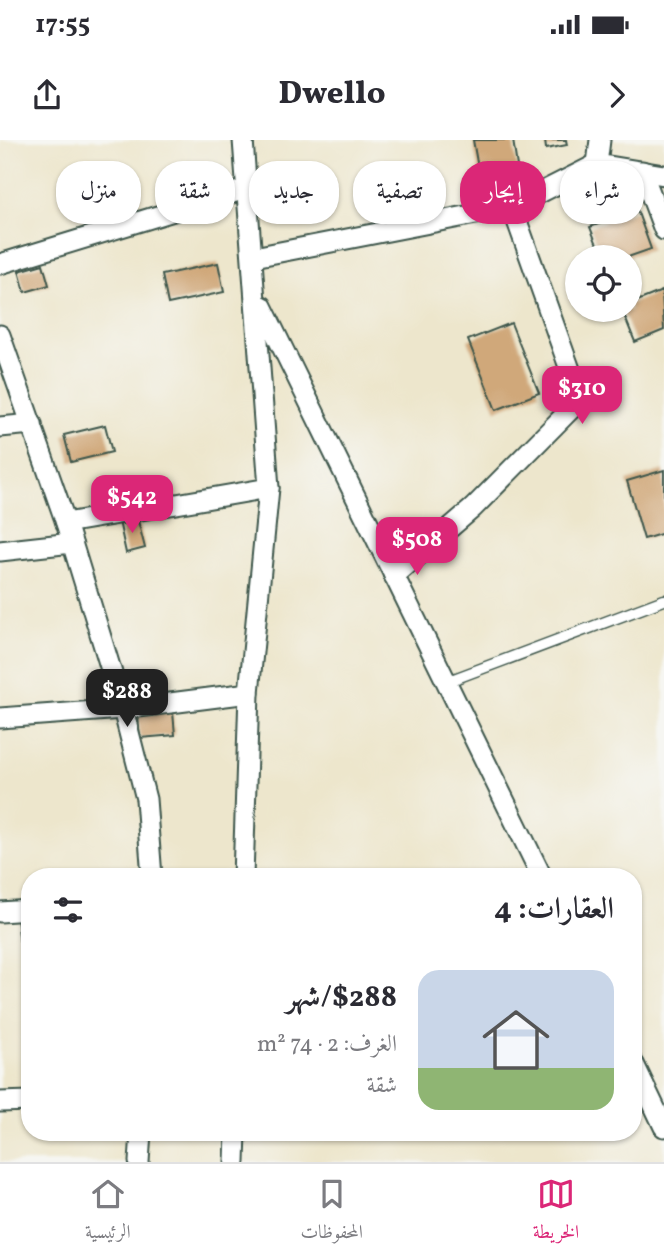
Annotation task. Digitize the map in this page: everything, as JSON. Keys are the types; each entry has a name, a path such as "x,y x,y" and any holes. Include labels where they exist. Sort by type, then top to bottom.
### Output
{"street":[{"path":"0,264 249,188 243,140"},
{"path":"597,161 600,140"},
{"path":"644,171 664,175"},
{"path":"644,176 664,230"},
{"path":"254,257 460,217"},
{"path":"243,868 249,693 269,488 252,224"},
{"path":"394,576 473,508 571,408 576,397 573,378 518,224"},
{"path":"257,295 537,868"},
{"path":"0,335 66,523 122,709 146,799 151,868"},
{"path":"0,427 32,424"},
{"path":"66,523 269,488"},
{"path":"0,551 72,543"},
{"path":"0,718 122,709 249,693"},
{"path":"0,912 21,911"},
{"path":"642,1081 664,1126"},
{"path":"0,1102 21,1101"},
{"path":"139,1162 141,1141"},
{"path":"235,1162 236,1141"}],"lane":[{"path":"446,682 664,600"}],"building":[{"path":"473,140 513,140 516,161 477,161"},
{"path":"545,140 566,140 567,145 546,149"},
{"path":"598,224 642,224 651,249 642,252 642,245 597,245 590,227"},
{"path":"218,263 224,292 168,304 162,275"},
{"path":"43,264 49,285 25,292 19,271"},
{"path":"662,291 664,330 635,342 627,322 642,322 642,299"},
{"path":"511,323 539,393 496,410 468,340"},
{"path":"105,425 112,452 71,462 64,435"},
{"path":"664,470 664,533 644,539 627,481"},
{"path":"137,517 145,548 126,553 119,521"},
{"path":"173,712 175,735 140,738 138,715"}]}
